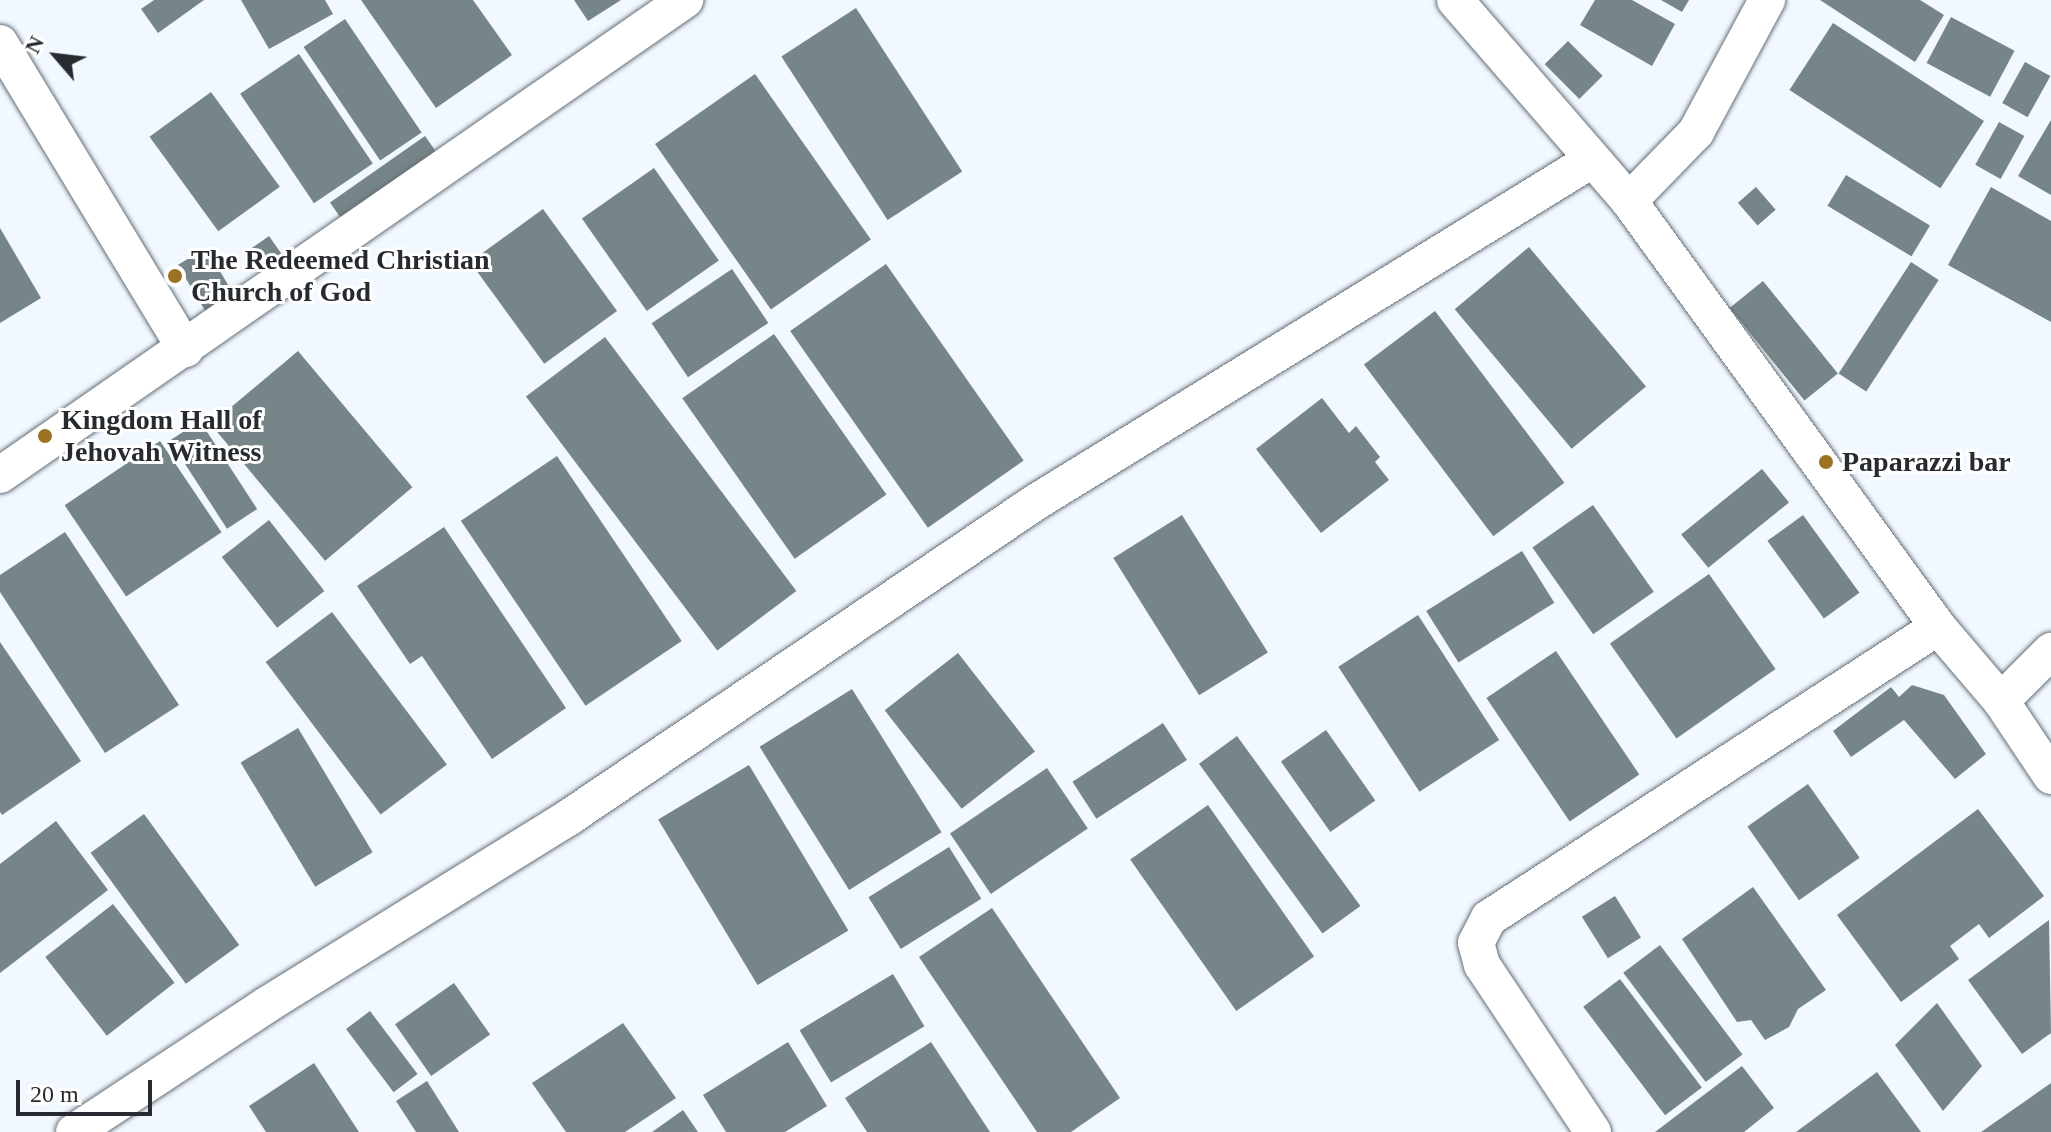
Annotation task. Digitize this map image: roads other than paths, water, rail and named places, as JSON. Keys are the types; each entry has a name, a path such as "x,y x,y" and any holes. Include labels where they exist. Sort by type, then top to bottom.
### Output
{"street":[{"path":"0,475 685,0"},
{"path":"1455,0 1590,161 1629,201 1938,627 2001,701 2051,776"},
{"path":"1629,201 1696,132 1767,0"},
{"path":"0,43 185,349"},
{"path":"74,1132 268,1004 568,818 1036,502 1590,161"},
{"path":"1593,1132 1482,965 1476,943 1489,918 1938,627"},
{"path":"2001,701 2051,651"}],"place":[{"name":"The Redeemed Christian Church of God","path":"175,276"},
{"name":"Kingdom Hall of Jehovah Witness","path":"45,436"},
{"name":"Paparazzi bar","path":"1826,462"}]}
